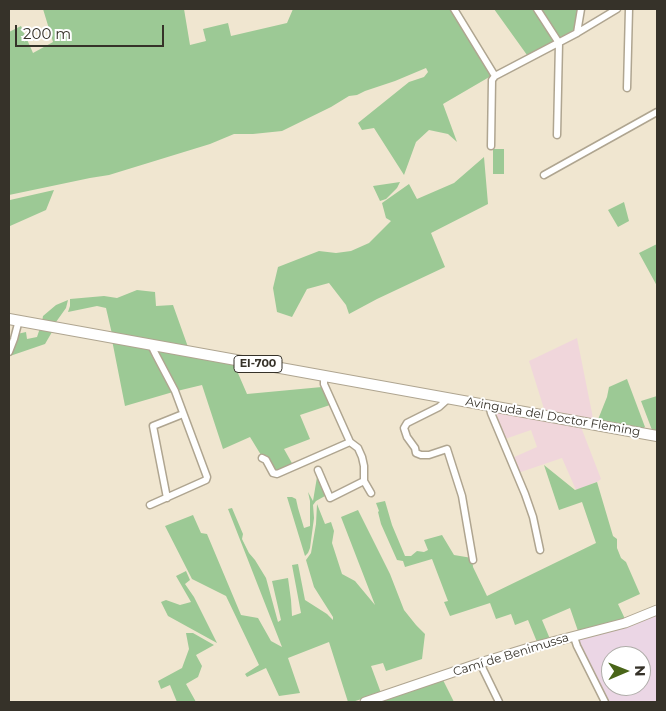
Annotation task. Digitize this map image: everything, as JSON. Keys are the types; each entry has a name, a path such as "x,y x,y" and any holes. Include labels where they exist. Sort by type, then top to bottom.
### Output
{"main road":[{"name":"EI-700","path":"14,319 449,398"},
{"name":"Avinguda del Doctor Fleming","path":"449,398 657,436"}],"street":[{"path":"454,9 495,76"},
{"path":"537,9 559,43 557,135"},
{"path":"577,33 581,9"},
{"path":"491,146 492,80 495,76 559,43 617,9"},
{"path":"627,88 629,9"},
{"path":"544,175 657,112"},
{"path":"9,352 14,339 14,319"},
{"path":"150,505 206,480 207,477 175,392 152,347 153,344"},
{"path":"324,376 324,384 350,442 358,448 362,457 364,481 371,493"},
{"path":"449,398 439,407 407,423 404,428 416,453 428,455 447,449 450,454 462,496 474,560"},
{"path":"489,405 525,494 533,517 540,550"},
{"path":"167,498 153,426 183,414"},
{"path":"262,458 266,460 273,473 277,474 350,442"},
{"path":"318,470 330,498 364,481"},
{"name":"Camí de Benimussa","path":"365,702 528,648 625,623 657,610"},
{"path":"574,637 605,702"},
{"path":"480,663 499,702"}],"shaded area":[{"path":"577,338 593,421 581,427 601,479 576,490 562,458 518,473 512,458 537,447 531,430 505,439 493,408 545,412 529,361"},
{"path":"657,614 657,702 609,702 606,696 651,696 651,646 601,646 601,686 580,644 580,640 635,624"}],"green space":[{"path":"43,9 184,9 190,45 206,41 203,29 228,23 231,36 287,23 293,9 450,9 491,76 443,104 457,142 448,134 429,130 416,142 404,175 374,128 362,130 358,123 409,82 424,77 428,72 426,68 357,95 349,96 282,131 234,134 210,144 109,175 9,195 9,32 21,26 33,53 53,42"},
{"path":"494,9 535,9 554,41 527,55"},
{"path":"539,9 578,9 574,30 559,38"},
{"path":"493,149 504,149 504,174 493,174"},
{"path":"484,157 488,204 431,233 445,267 349,314 346,305 329,283 307,289 292,317 277,312 273,288 278,267 319,251 336,253 351,251 369,243 391,221 386,218 382,203 409,184 417,199 454,183"},
{"path":"400,182 386,199 380,201 373,186"},
{"path":"54,190 46,210 10,226 10,200"},
{"path":"624,202 629,221 618,227 608,210"},
{"path":"657,244 657,286 639,253"},
{"path":"137,290 155,292 156,306 173,305 188,347 112,334 106,308 97,306 68,312 70,299 104,296 117,298"},
{"path":"68,300 66,308 54,324 42,322 43,316 56,305"},
{"path":"40,328 52,330 45,344 10,356 17,334 26,332 27,339 37,337"},
{"path":"112,340 149,346 173,392 125,406"},
{"path":"157,349 234,364 247,394 322,387 330,405 300,415 310,439 284,449 293,465 276,472 266,455 261,455 250,437 223,449 202,385 177,391"},
{"path":"627,379 645,427 641,430 597,422 609,387"},
{"path":"657,396 657,433 652,430 641,401"},
{"path":"544,465 575,490 597,482 613,536 617,539 617,548 621,558 626,562 640,594 618,604 625,619 578,631 570,608 542,620 550,639 537,642 528,620 515,625 511,614 496,619 490,603 450,616 444,602 448,601 432,559 405,567 403,561 397,560 381,524 376,503 385,501 392,525 405,556 411,556 417,551 424,552 428,550 424,540 442,535 454,555 472,558 473,567 487,596 596,543 582,502 559,510"},
{"path":"317,477 325,496 313,505 314,518 310,548 305,556 287,497 296,499 304,528 310,526 308,492 313,501"},
{"path":"317,504 325,524 331,522 334,531 332,543 342,574 355,581 375,605 341,517 358,510 390,574 404,610 425,634 422,659 386,671 383,663 371,666 381,693 352,702 348,702 329,642 288,658 300,693 279,696 266,668 247,677 245,674 259,665 226,596 192,579 165,526 193,515 201,533 207,534 241,615 258,618 271,641 282,647 228,509 232,508 243,534 242,539 266,578 278,622 281,620 272,581 288,578 292,616 301,613 292,565 298,564 305,600 333,620 314,587 306,560 311,553"},
{"path":"186,571 190,580 185,584 194,597 217,643 168,616 161,602 166,600 180,605 191,602 176,576"},
{"path":"186,633 193,633 214,645 196,655 202,666 198,677 186,684 196,702 177,702 170,685 161,689 158,681 182,668 189,649"},
{"path":"443,680 454,702 379,702 383,701"}]}
